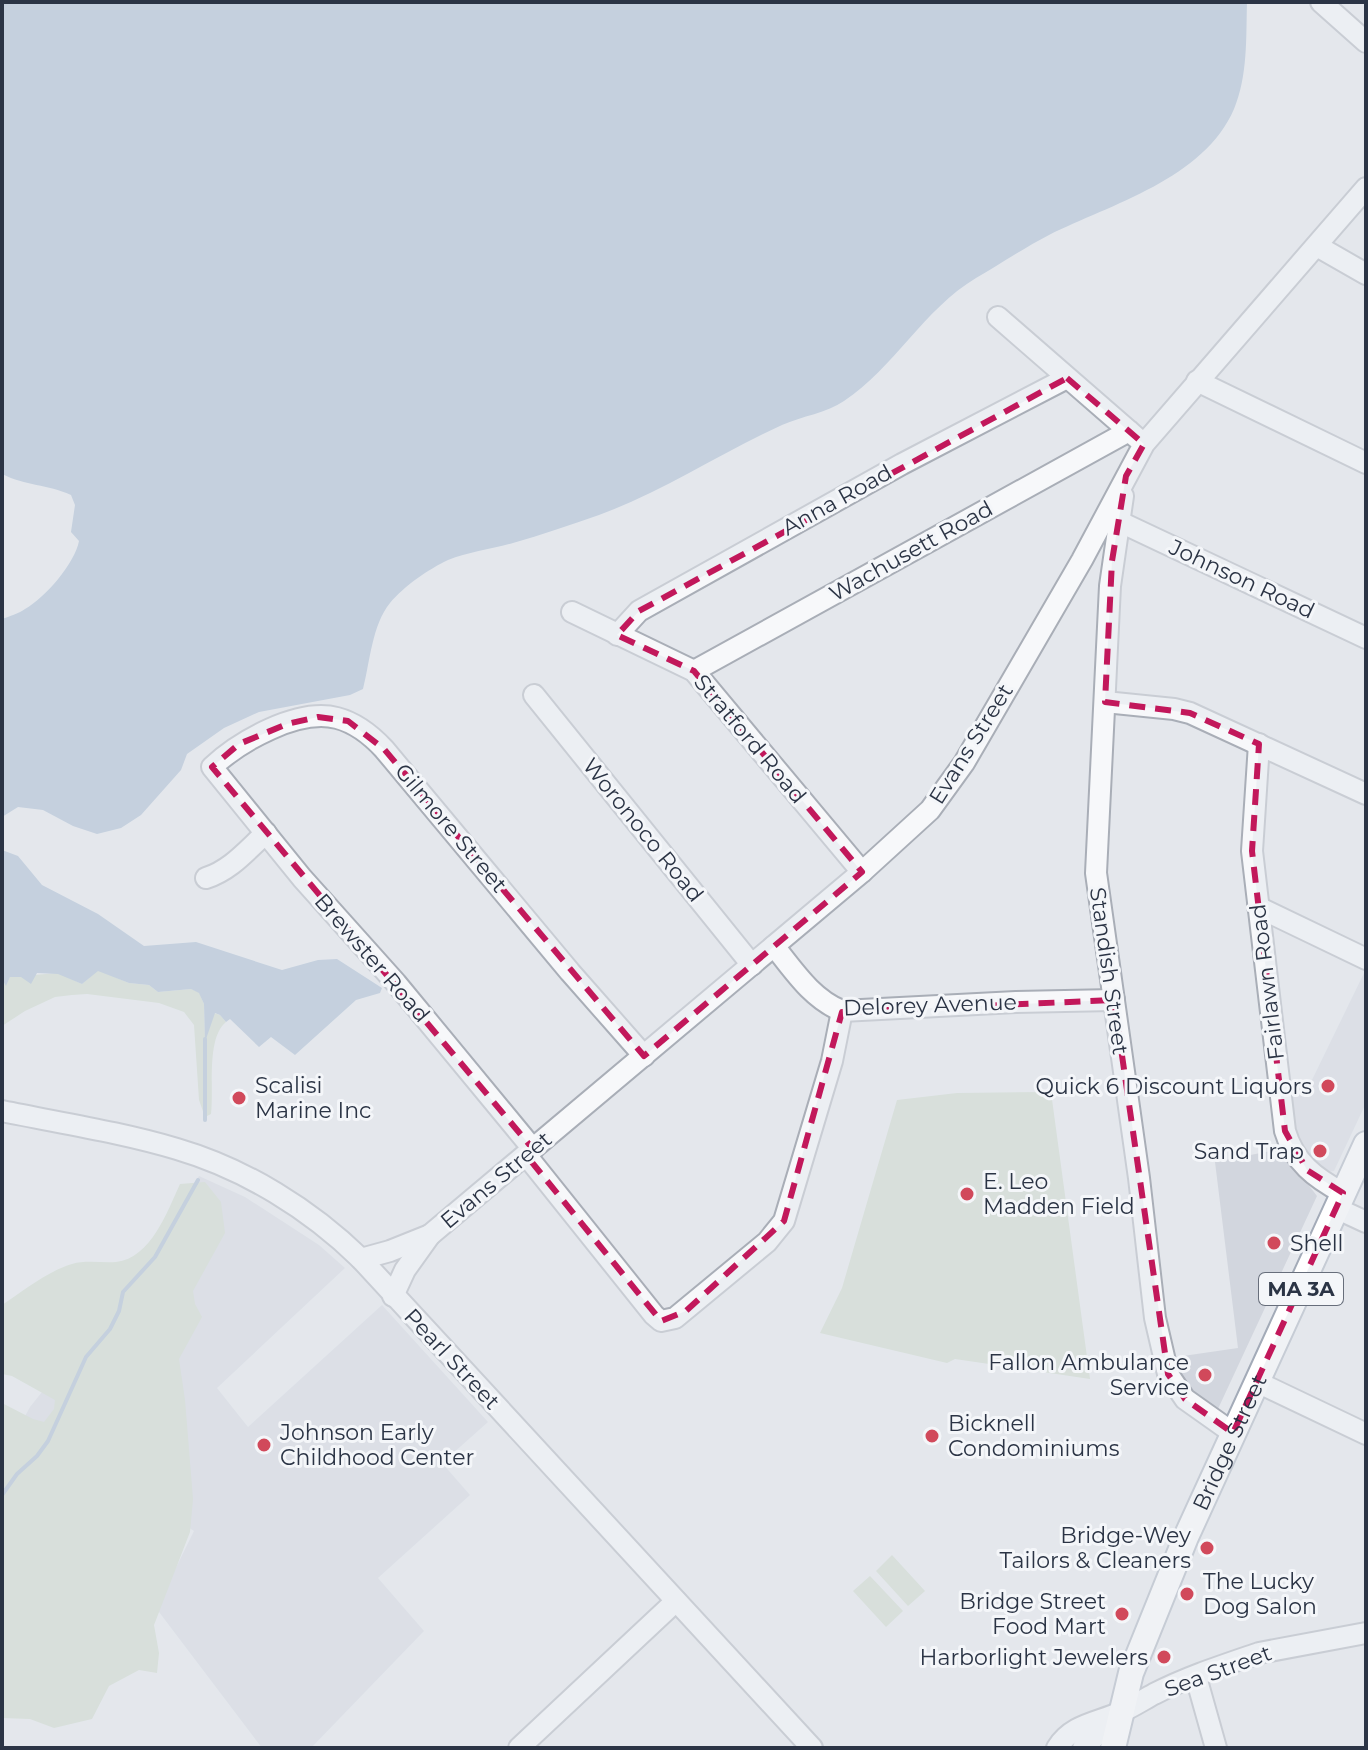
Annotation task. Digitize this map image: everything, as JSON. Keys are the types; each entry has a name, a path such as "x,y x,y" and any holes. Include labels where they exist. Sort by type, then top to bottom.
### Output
{"main road":[{"name":"Bridge Street","path":"1113,1748 1131,1673 1192,1522 1366,1144"}],"street":[{"path":"1321,2 1366,42"},
{"name":"Evans Street","path":"393,1296 405,1270 430,1235 911,830 950,785 1082,560 1126,476 1136,437 1197,381 1366,188"},
{"path":"1317,246 1366,274"},
{"path":"998,317 1136,437"},
{"name":"Anna Road","path":"617,635 639,611 902,464 1067,378"},
{"path":"1197,381 1366,463"},
{"name":"Wachusett Road","path":"694,671 1136,437"},
{"name":"Standish Street","path":"1126,476 1110,586 1096,873 1155,1318 1168,1374 1185,1399 1233,1433"},
{"name":"Johnson Road","path":"1118,521 1366,638"},
{"name":"Stratford Road","path":"572,612 694,671 862,872"},
{"name":"Woronoco Road","path":"534,695 752,965"},
{"path":"1105,702 1190,713 1366,794"},
{"name":"Gilmore Street","path":"212,767 239,744 287,724 318,717 335,717 362,729 384,749 644,1056"},
{"name":"Fairlawn Road","path":"1259,744 1252,851 1289,1146 1307,1170 1366,1222"},
{"name":"Brewster Road","path":"212,767 302,878 396,983 661,1321 675,1318 767,1242 784,1221 832,1061 842,1011"},
{"path":"206,878 233,864 266,833"},
{"path":"1258,907 1366,959"},
{"name":"Delorey Avenue","path":"774,946 814,994 829,1006 842,1011 1114,1000"},
{"name":"Pearl Street","path":"2,1111 178,1149 226,1168 304,1211 361,1259 812,1748"},
{"name":"Evans Street","path":"361,1259 430,1235"},
{"path":"1257,1382 1366,1434"},
{"path":"531,1745 605,1665 676,1601"},
{"name":"Sea Street","path":"1083,1748 1121,1713 1155,1693 1259,1653 1366,1633"},
{"path":"1196,1677 1216,1748"},
{"name":"Sea Street","path":"1057,1748 1061,1740 1082,1725 1121,1713"}],"highlighted area":[{"path":"1067,378 1144,444 1126,476 1112,561 1105,702 1190,713 1259,744 1252,851 1285,1131 1307,1170 1343,1193 1233,1433 1185,1399 1168,1374 1114,1000 842,1012 784,1221 686,1311 661,1321 526,1155 533,1149 212,767 239,744 287,724 318,717 348,721 384,749 644,1056 862,872 694,671 617,635 639,611"}],"shaded area":[{"path":"1365,971 1366,1103 1334,1171 1327,1172 1297,1147 1285,1086 1310,1084"},
{"path":"1281,1149 1317,1196 1217,1411 1187,1386 1176,1357 1238,1348 1215,1162"},
{"name":"Johnson Early Childhood Center","path":"199,1176 245,1197 319,1245 345,1268 217,1388 248,1427 382,1305 488,1422 442,1463 470,1495 378,1578 424,1631 311,1748 262,1748 156,1608 194,1531 24,1418 78,1347 90,1354"}],"green space":[{"path":"98,970 129,983 149,985 158,992 191,989 199,992 204,1004 205,1039 214,1013 226,1022 213,1052 211,1114 205,1117 199,1100 194,1025 184,1012 159,1003 72,995 55,997 2,1026 2,979 6,985 10,977 58,973 82,984"},
{"name":"E. Leo Madden Field","path":"1051,1092 1090,1379 955,1359 947,1363 820,1333 842,1288 897,1100 957,1093"},
{"path":"205,1182 221,1202 225,1233 193,1291 202,1317 179,1359 193,1499 190,1532 154,1625 159,1653 157,1673 139,1670 109,1686 92,1719 54,1728 30,1719 2,1718 2,1403 44,1422 54,1409 55,1400 12,1376 2,1374 2,1305 63,1267 128,1259 139,1252 156,1232 180,1184"},
{"path":"892,1555 925,1591 908,1606 876,1571"},
{"path":"870,1576 903,1611 886,1627 853,1591"}],"water":[{"path":"2,2 1247,2 1244,70 1234,109 1220,133 1201,154 1179,171 1154,187 1049,235 957,291 862,388 837,405 782,425 622,506 534,537 456,557 433,568 402,590 384,612 375,633 363,689 350,695 259,712 224,728 187,754 181,770 141,815 121,828 97,834 73,826 43,810 18,807 2,817 2,619 33,604 50,588 72,559 79,541 71,532 75,505 71,495 2,474"},
{"path":"2,850 18,856 42,885 98,914 144,946 196,942 282,970 318,960 337,959 382,988 380,993 356,1000 295,1055 271,1037 259,1047 230,1019 226,1022 215,1013 205,1042 204,1004 199,993 191,989 158,992 149,985 129,983 98,971 82,984 58,974 37,973 31,984 21,977 10,977 6,986 2,979"}],"waterway":[{"path":"205,1039 205,1120"},
{"path":"2,1495 48,1441 86,1357 110,1329 119,1311 123,1292 155,1257 198,1180"}],"place":[{"name":"Quick 6 Discount Liquors","path":"1328,1086"},
{"name":"Scalisi Marine Inc","path":"239,1098"},
{"name":"Sand Trap","path":"1320,1151"},
{"name":"E. Leo Madden Field","path":"967,1194"},
{"name":"Shell","path":"1274,1243"},
{"name":"Fallon Ambulance Service","path":"1205,1375"},
{"name":"Bicknell Condominiums","path":"932,1436"},
{"name":"Johnson Early Childhood Center","path":"264,1445"},
{"name":"Bridge-Wey Tailors & Cleaners","path":"1207,1548"},
{"name":"The Lucky Dog Salon","path":"1187,1594"},
{"name":"Bridge Street Food Mart","path":"1122,1614"},
{"name":"Harborlight Jewelers","path":"1164,1657"}]}
